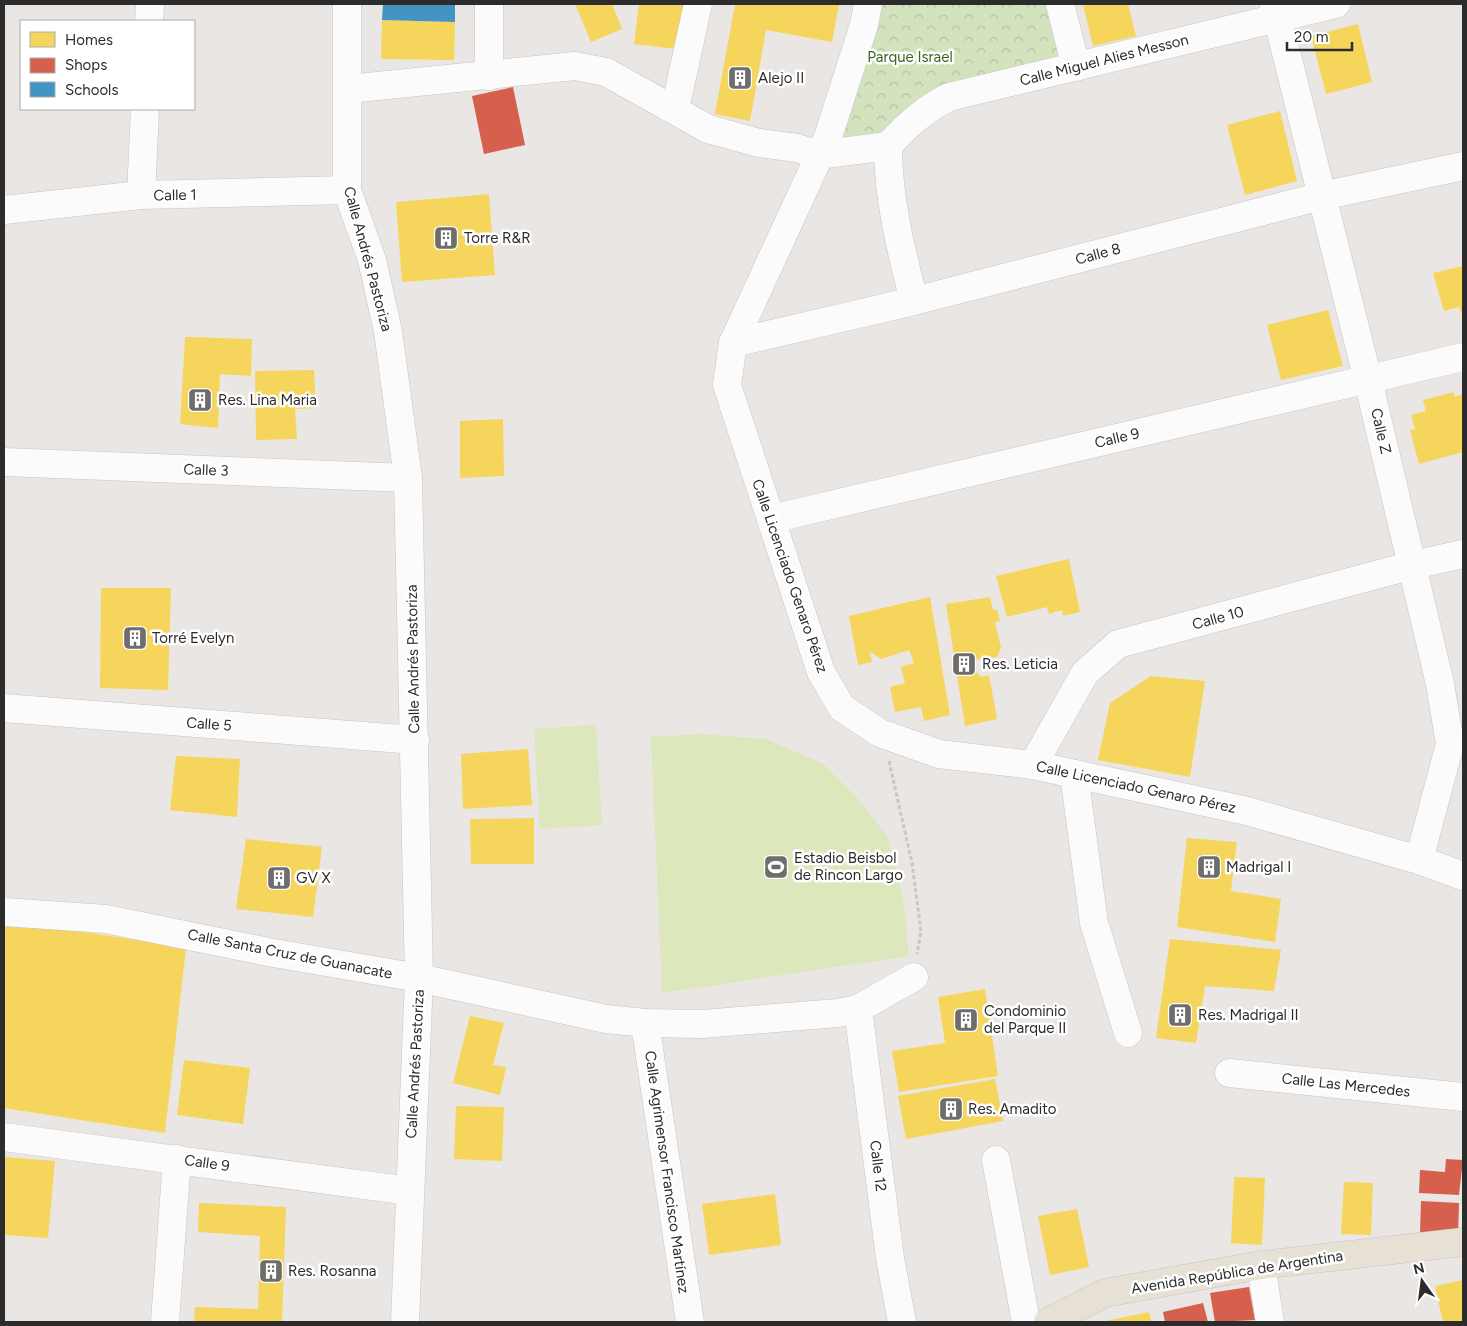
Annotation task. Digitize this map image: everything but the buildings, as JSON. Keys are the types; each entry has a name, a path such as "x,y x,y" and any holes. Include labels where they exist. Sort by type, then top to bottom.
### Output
{"main road":[{"name":"Avenida República de Argentina","path":"1057,1320 1105,1293 1261,1265 1463,1242"}],"street":[{"path":"150,4 150,20"},
{"name":"Calle Andrés Pastoriza","path":"347,4 347,190 372,260 388,331 408,478 419,978 405,1322"},
{"path":"489,4 489,76"},
{"path":"675,110 698,4"},
{"name":"Calle Licenciado Genaro Pérez","path":"868,4 864,25 828,137 818,155 733,343 727,385 821,672 842,708 880,733 940,754 1033,765 1247,810 1419,860 1463,876"},
{"path":"1060,4 1076,67"},
{"name":"Calle Miguel Alies Messon","path":"888,146 926,108 949,97 1076,67 1276,11 1336,4"},
{"name":"Calle Z","path":"1276,11 1368,380 1440,684 1456,742 1419,860"},
{"path":"348,89 576,66 606,72 708,129 759,143 796,148 818,155 888,146 888,177 900,249 914,302"},
{"path":"142,195 146,110"},
{"name":"Calle 8","path":"733,343 914,302 1322,196 1463,166"},
{"name":"Calle 1","path":"4,210 142,195 347,190"},
{"name":"Calle 9","path":"771,519 1463,357"},
{"name":"Calle 3","path":"4,462 408,478"},
{"name":"Calle 10","path":"1033,765 1085,673 1118,644 1413,565 1463,554"},
{"name":"Calle 5","path":"4,708 415,740"},
{"path":"1074,774 1094,924 1128,1033"},
{"name":"Calle Santa Cruz de Guanacate","path":"4,912 106,919 268,952 419,978 606,1019 645,1023 702,1024 838,1013 858,1009 914,977"},
{"name":"Calle 12","path":"858,1009 890,1258 902,1322"},
{"name":"Calle Agrimensor Francisco Martínez","path":"645,1023 690,1322"},
{"name":"Calle Las Mercedes","path":"1229,1073 1463,1097"},
{"name":"Calle 9","path":"4,1137 410,1191"},
{"path":"165,1322 177,1159"},
{"path":"996,1160 1026,1322"},
{"path":"1261,1265 1270,1322"}],"path":[{"path":"880,733 892,771 912,863 921,932 914,977"}],"green space":[{"name":"Parque Israel","path":"868,4 1060,4 1076,67 949,97 888,146 828,137"},
{"path":"596,725 602,825 540,829 534,729"},
{"name":"Estadio Beisbol de Rincon Largo","path":"700,734 765,739 822,763 858,799 888,837 903,897 909,956 662,993 651,737"}],"place":[{"name":"Alejo II","path":"740,78"},
{"name":"Torre R&R","path":"446,238"},
{"name":"Res. Lina Maria","path":"200,400"},
{"name":"Torré Evelyn","path":"135,638"},
{"name":"Res. Leticia","path":"964,664"},
{"name":"Estadio Beisbol de Rincon Largo","path":"776,867"},
{"name":"Madrigal I","path":"1209,867"},
{"name":"GV X","path":"279,878"},
{"name":"Res. Madrigal II","path":"1180,1015"},
{"name":"Condominio del Parque II","path":"966,1020"},
{"name":"Res. Amadito","path":"951,1109"},
{"name":"Res. Rosanna","path":"271,1271"}]}
